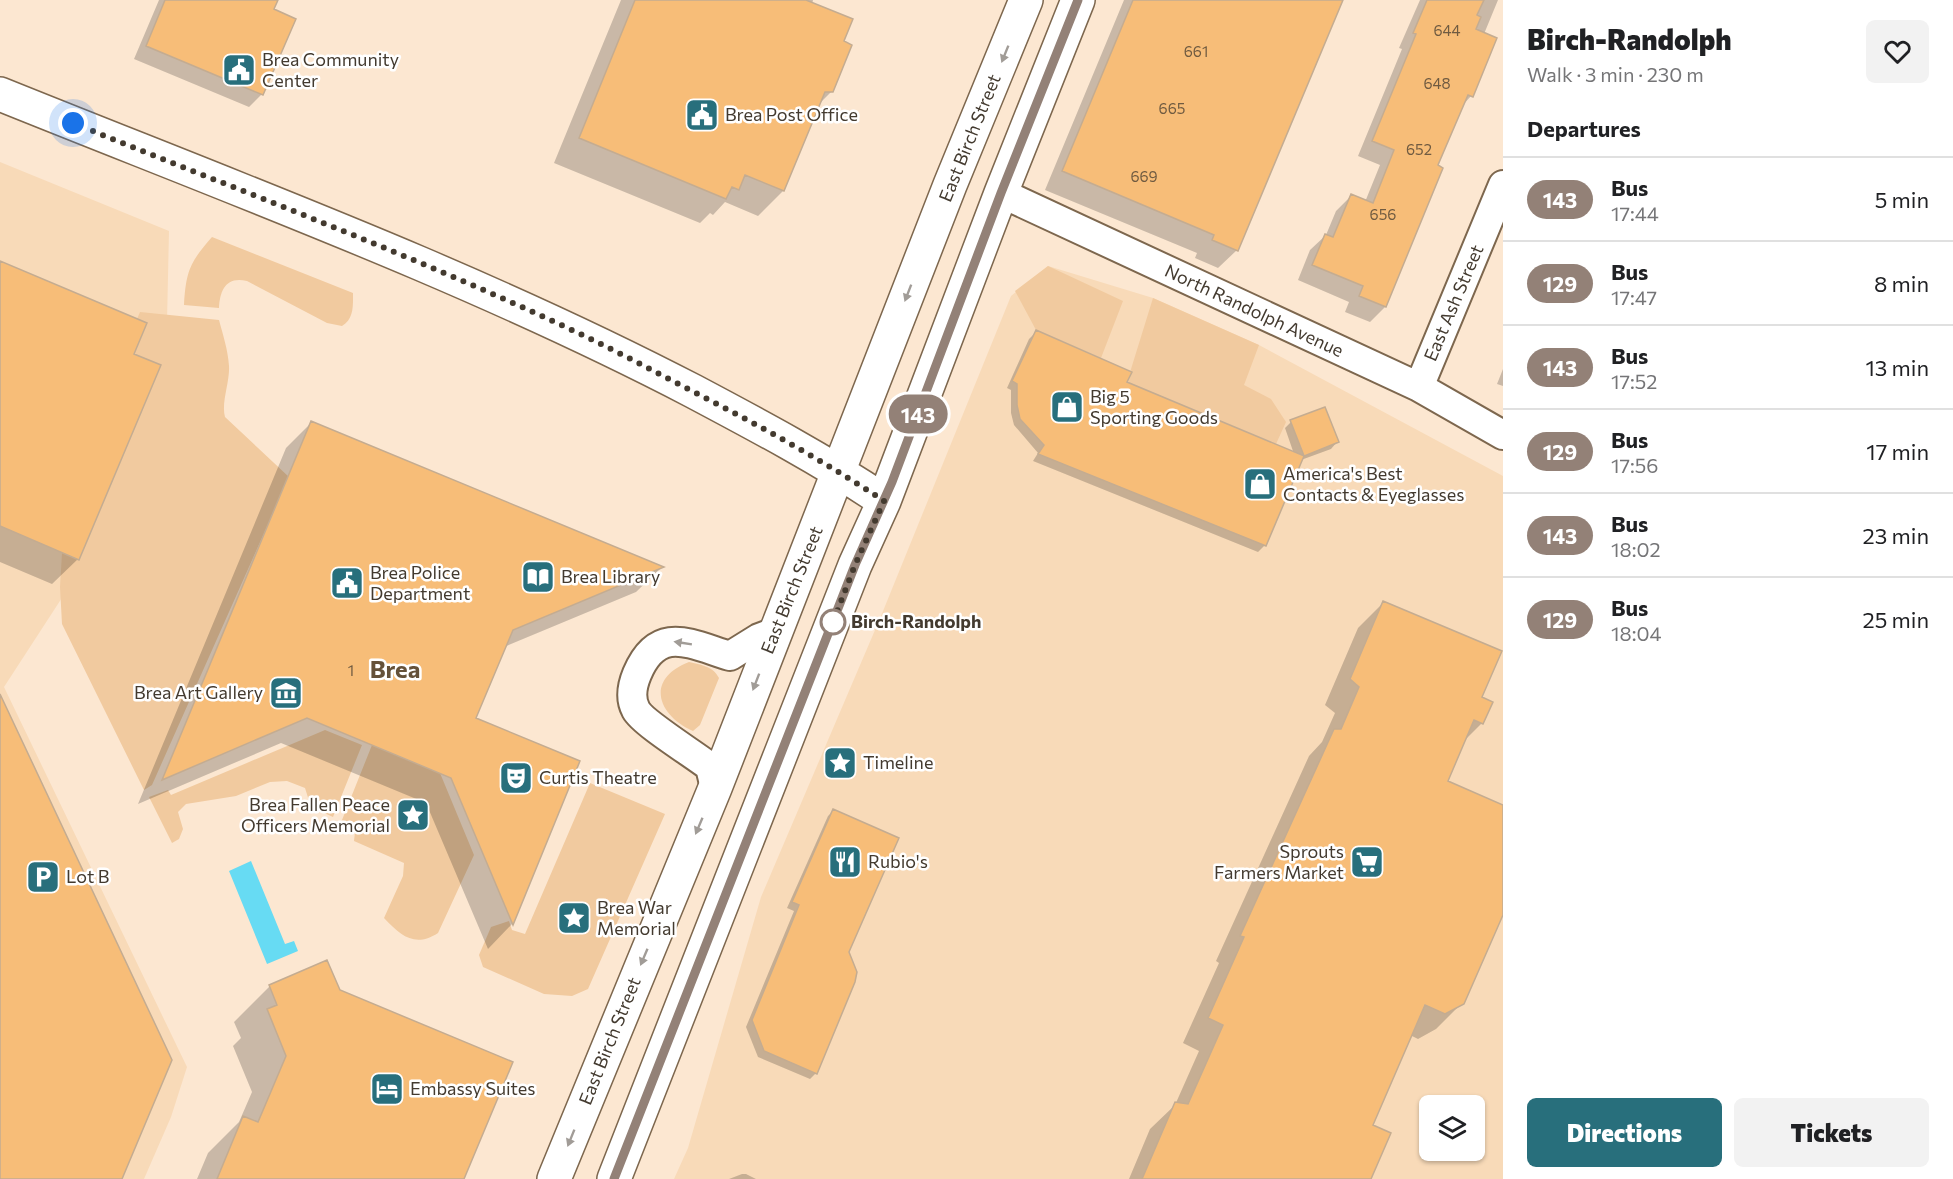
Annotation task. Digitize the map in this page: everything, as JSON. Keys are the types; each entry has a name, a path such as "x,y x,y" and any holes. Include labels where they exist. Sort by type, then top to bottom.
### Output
{"street":[{"name":"East Birch Street","path":"554,1179 715,788 950,185 1026,0"},
{"path":"614,1179 855,565 884,501 1001,193 1078,0"},
{"path":"0,94 314,220 519,306 634,360 783,438 840,471 884,501"},
{"name":"East Ash Street","path":"1419,387 1503,186"},
{"name":"North Randolph Avenue","path":"1001,193 1419,387 1503,435"},
{"path":"715,788 710,767 637,712 632,698 634,680 642,661 652,650 666,641 681,641 730,656 759,638 775,632"}],"shaded area":[{"path":"0,162 169,231 166,367 82,567 4,687 187,1067 171,1117 144,1179 0,1179"},
{"path":"212,237 353,293 349,320 342,326 327,323 247,281 240,280 225,286 219,308 184,305 188,275 199,253"},
{"path":"1048,266 1153,298 1259,345 1503,476 1503,1179 674,1179 688,1148 761,897 881,616 1011,296"},
{"path":"1048,266 1123,301 1101,358 1036,330 1015,291"},
{"path":"1153,298 1259,345 1244,385 1271,399 1286,422 1276,444 1127,382"},
{"path":"140,312 219,320 229,366 224,405 225,417 289,477 152,785 144,790 62,624 60,587 62,553 79,559 161,365 134,354 147,324 137,319"},
{"path":"689,662 710,668 719,678 700,725 693,731 671,716 664,707 661,697 661,687 666,678 675,669"},
{"path":"325,730 362,745 333,817 311,807 305,788 287,781 270,782 236,796 186,804 178,812 183,829 179,839 172,843 149,797 168,790 171,795"},
{"path":"372,745 440,773 474,855 438,933 422,940 402,935 384,918 403,876 404,863 354,841 355,832 350,824 342,820"},
{"path":"590,783 665,814 588,989 572,996 544,994 483,967 479,955 491,927 509,921 512,930 525,934"}],"water":[{"path":"251,861 285,944 294,941 298,951 267,964 229,871"}],"building":[{"name":"Brea Community Center","path":"165,0 278,0 274,9 296,19 263,95 146,46"},
{"name":"Brea Post Office","path":"635,0 806,0 853,19 844,41 852,45 833,92 825,92 784,191 745,175 739,190 732,187 726,199 579,138"},
{"path":"1133,0 1343,0 1238,251 1212,240 1214,235 1062,171"},
{"path":"1427,0 1484,0 1477,15 1481,17 1476,29 1497,38 1473,97 1468,95 1438,165 1443,168 1386,307 1359,296 1363,286 1312,265 1325,234 1333,237 1351,194 1373,203 1394,150 1372,141 1416,34 1413,33"},
{"path":"0,261 147,323 134,354 161,365 79,560 0,526"},
{"path":"1036,330 1132,372 1127,382 1304,456 1266,546 1038,454 1044,445 1020,419 1017,384 1012,381"},
{"path":"1325,407 1339,442 1304,456 1290,420"},
{"path":"311,421 664,567 513,630 476,718 580,761 513,925 451,778 307,718 162,780"},
{"path":"1383,601 1502,651 1482,697 1493,702 1483,724 1474,720 1448,781 1503,805 1503,915 1464,1004 1445,1014 1425,1005 1373,1125 1391,1133 1371,1179 1142,1179 1175,1102 1188,1104 1223,1025 1208,1018 1244,937 1240,936 1334,729 1341,729 1359,687 1350,679"},
{"name":"Lot B","path":"0,694 172,1060 122,1179 0,1179"},
{"path":"833,809 899,838 849,952 857,972 855,982 817,1074 764,1051 752,1020 799,905 792,902"},
{"name":"Embassy Suites","path":"327,960 340,990 513,1062 464,1179 217,1179 243,1116 258,1122 286,1056 267,1009 277,1005 269,985"}],"bus line":[{"name":"143","path":"614,1179 855,565 892,482 1001,193 1078,0"}],"place":[{"name":"Brea Community Center","path":"239,70"},
{"name":"Brea Post Office","path":"702,115"},
{"name":"Big 5 Sporting Goods","path":"1067,407"},
{"name":"America's Best Contacts & Eyeglasses","path":"1260,484"},
{"name":"Brea Library","path":"538,577"},
{"name":"Brea Police Department","path":"347,583"},
{"name":"Birch-Randolph","path":"833,622"},
{"name":"Brea Art Gallery","path":"286,693"},
{"name":"Timeline","path":"840,763"},
{"name":"Curtis Theatre","path":"516,778"},
{"name":"Brea Fallen Peace Officers Memorial","path":"413,815"},
{"name":"Rubio's","path":"845,862"},
{"name":"Sprouts Farmers Market","path":"1367,862"},
{"name":"Lot B","path":"43,877"},
{"name":"Brea War Memorial","path":"574,918"},
{"name":"Embassy Suites","path":"387,1089"}],"district":[{"name":"Brea","path":"395,670"}],"route":[{"path":"73,123 388,250 560,324 783,438 840,471 884,501 855,565 830,630 833,622"}]}
